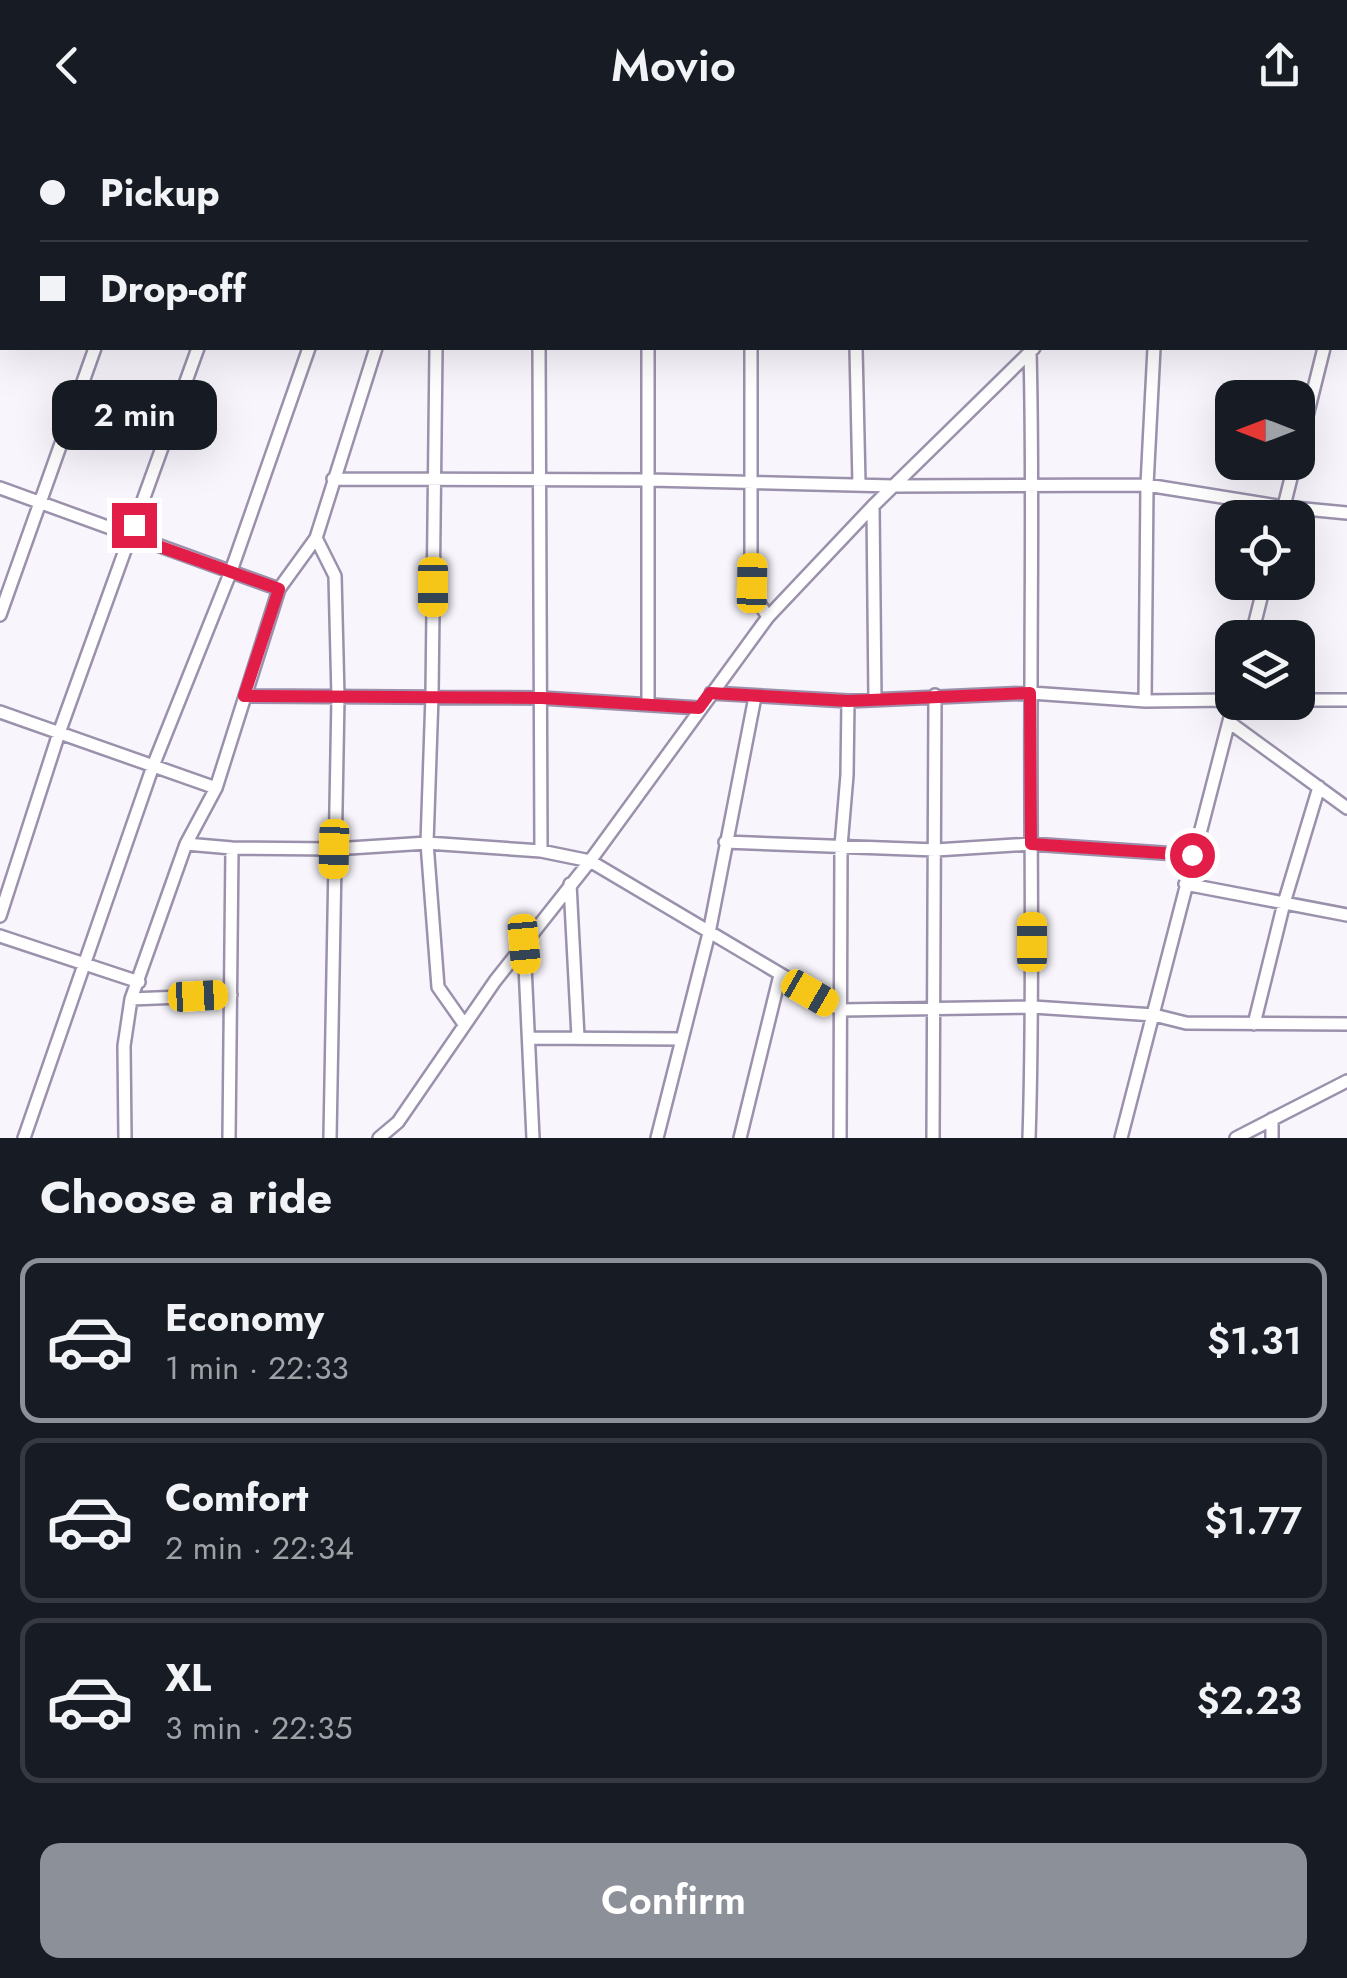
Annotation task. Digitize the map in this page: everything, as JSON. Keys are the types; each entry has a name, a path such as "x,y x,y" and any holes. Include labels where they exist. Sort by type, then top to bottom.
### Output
{"street":[{"path":"0,614 94,350"},
{"path":"0,916 59,733 197,350"},
{"path":"24,1138 153,766 230,571 308,350"},
{"path":"125,1138 124,1046 132,999 186,844 216,788 279,589 316,538 375,350"},
{"path":"436,350 427,843 438,987 464,1024"},
{"path":"539,350 541,851"},
{"path":"648,350 648,706"},
{"path":"751,350 752,589 768,617"},
{"path":"856,350 858,484"},
{"path":"379,1138 398,1122 464,1024 590,862 768,617 873,506 1031,350"},
{"path":"1028,1138 1033,1008 1032,350"},
{"path":"1144,702 1147,485 1154,350"},
{"path":"1315,384 1324,350"},
{"path":"332,479 1147,485 1222,500"},
{"path":"0,488 279,589"},
{"path":"873,506 875,700"},
{"path":"1315,513 1347,513"},
{"path":"316,538 335,576 338,697 330,1138"},
{"path":"710,693 848,701 1030,693 1144,702 1215,701"},
{"path":"244,696 542,698 699,708"},
{"path":"933,1138 934,696"},
{"path":"656,1138 709,933 755,697"},
{"path":"1315,700 1347,699"},
{"path":"840,1138 841,846 848,701"},
{"path":"0,712 216,788"},
{"path":"1120,1138 1229,722 1347,808"},
{"path":"1254,1024 1284,903 1319,787"},
{"path":"724,842 936,850 1031,844 1192,855"},
{"path":"186,844 334,849 427,843 541,851 590,862 840,1010 1033,1008 1154,1014 1186,1023 1347,1024"},
{"path":"228,1138 232,848"},
{"path":"570,884 578,1037"},
{"path":"1185,884 1347,914"},
{"path":"0,936 139,982"},
{"path":"524,944 534,1138"},
{"path":"740,1138 780,975"},
{"path":"132,999 230,995"},
{"path":"531,1038 680,1039"},
{"path":"1236,1138 1347,1081"},
{"path":"1272,1119 1272,1138"}],"route":[{"path":"134,525 130,536 279,589 244,696 542,698 699,708 710,693 848,701 1030,693 1031,844 1192,855"}]}
